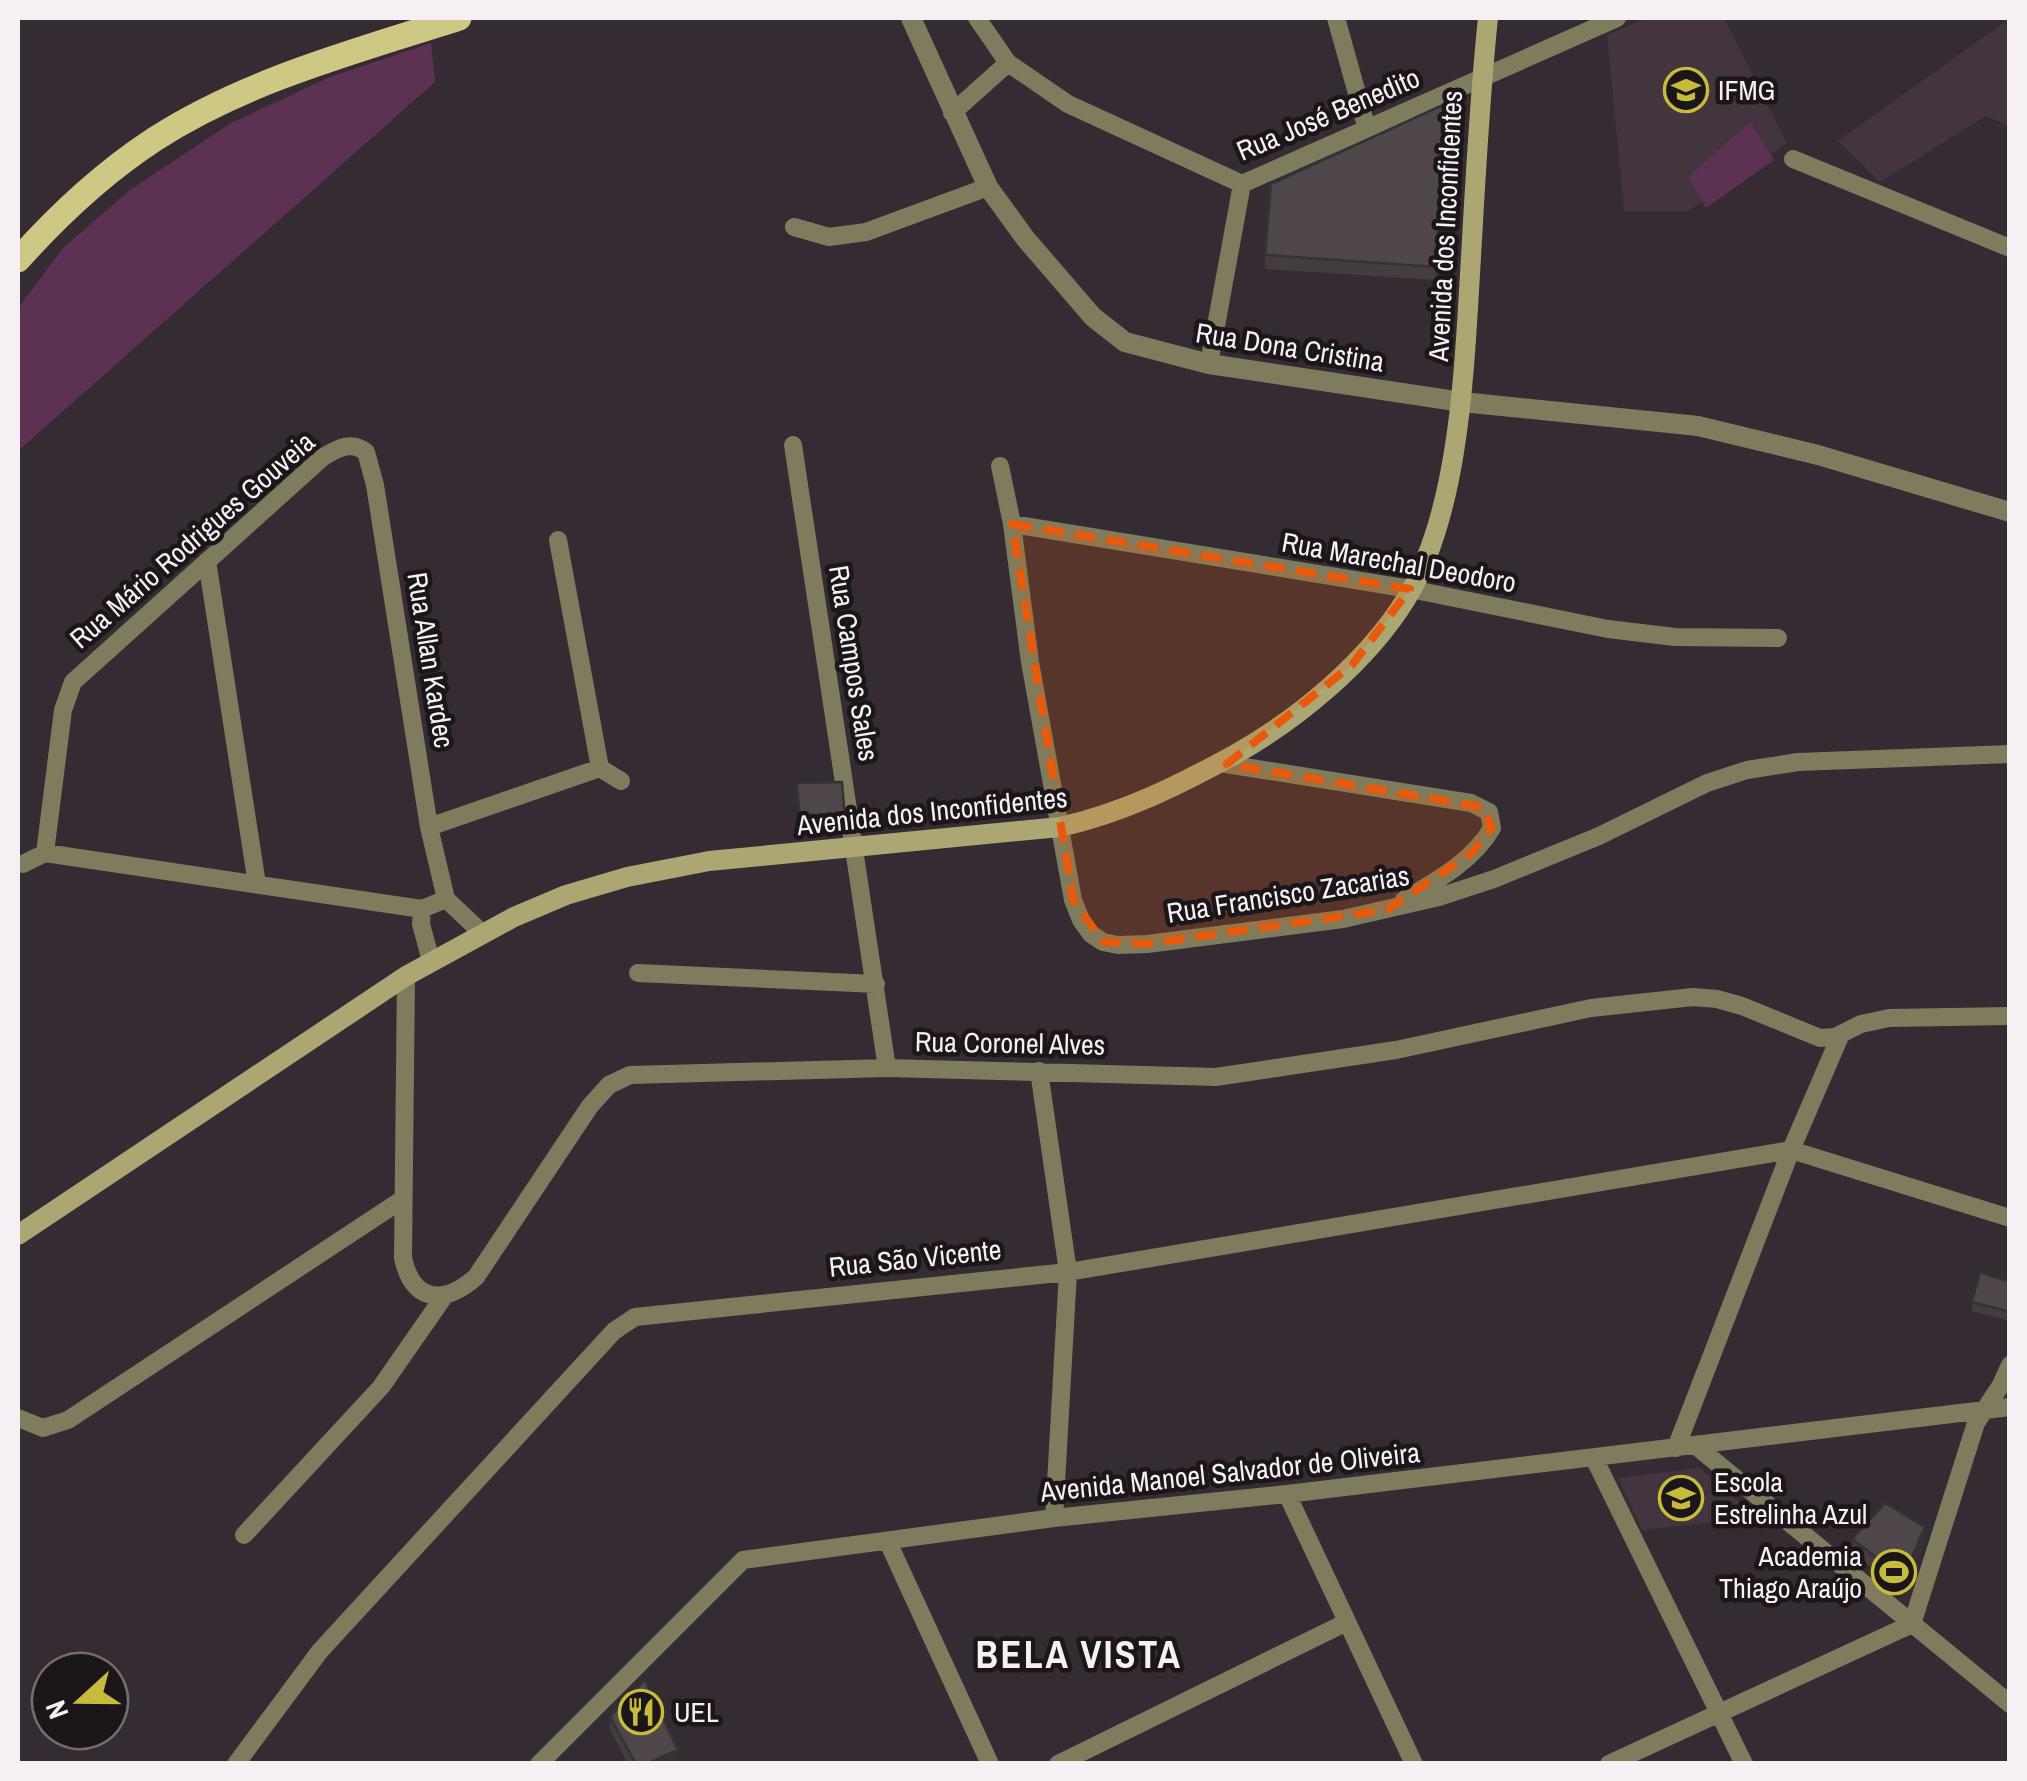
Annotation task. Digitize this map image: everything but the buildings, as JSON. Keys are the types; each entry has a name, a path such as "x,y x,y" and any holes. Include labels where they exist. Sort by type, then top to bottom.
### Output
{"main road":[{"path":"18,260 93,184 156,138 202,112 278,80 459,18"},
{"name":"Avenida dos Inconfidentes","path":"18,1235 406,976 483,934 566,896 627,877 709,862 1060,827 1135,805 1259,741 1299,712 1352,665 1410,589 1435,527 1449,476 1462,402 1488,18"}],"street":[{"name":"Rua Dona Cristina","path":"910,18 988,187 1025,238 1105,329 1137,347 1209,364 1462,402 1698,426 1818,455 2010,512"},
{"path":"1336,18 1367,129"},
{"name":"Rua José Benedito","path":"980,19 1008,62 1068,104 1242,184 1617,18"},
{"path":"952,113 1008,62"},
{"path":"1793,158 2010,248"},
{"path":"1209,364 1242,184"},
{"path":"794,227 829,237 866,232 988,187"},
{"name":"Rua Campos Sales","path":"793,445 887,1068"},
{"name":"Rua Mário Rodrigues Gouveia","path":"45,853 63,710 73,682 323,458 345,446"},
{"name":"Rua Allan Kardec","path":"345,446 360,447 366,452 373,473 429,827 446,899"},
{"name":"Rua Francisco Zacarias","path":"1000,466 1073,900 1081,920 1103,942 1147,944 1387,910 1494,878 1598,836 1707,782 1748,770 1798,762 2010,754"},
{"name":"Rua Marechal Deodoro","path":"1012,524 1410,589 1608,629 1675,637 1778,638"},
{"path":"558,540 600,768"},
{"path":"207,561 257,884"},
{"path":"1220,763 1472,803 1489,812 1492,828 1472,853 1448,873 1387,910"},
{"path":"429,827 600,768 622,780"},
{"path":"23,864 45,853 422,909 446,899 483,934"},
{"path":"422,909 421,924 431,961"},
{"path":"638,972 876,984"},
{"path":"406,976 403,1258 407,1274 426,1294 445,1295"},
{"name":"Rua Coronel Alves","path":"445,1295 476,1277 590,1106 614,1082 639,1074 887,1068 1216,1077 1396,1050 1591,1008 1693,997 1742,1006 1814,1036 1828,1038 1861,1024 1889,1018 2010,1016"},
{"path":"1676,1448 1791,1150 1841,1034"},
{"path":"1040,1070 1068,1272 1054,1518"},
{"path":"1791,1150 2010,1218"},
{"name":"Rua São Vicente","path":"236,1764 320,1651 614,1332 635,1316 1068,1272 1791,1150"},
{"path":"18,1418 43,1428 83,1412 403,1199"},
{"path":"244,1535 381,1387 445,1295"},
{"path":"1609,1764 1912,1624 1976,1423 2010,1366"},
{"name":"Avenida Manoel Salvador de Oliveira","path":"539,1764 744,1560 1054,1518 2010,1407"},
{"path":"1695,1445 2010,1704"},
{"path":"1594,1458 1744,1764"},
{"path":"1286,1494 1414,1764"},
{"path":"888,1542 990,1764"},
{"path":"1058,1764 1347,1622"}],"highlighted area":[{"path":"1012,524 1410,589 1352,665 1227,764 1483,807 1492,828 1472,853 1387,910 1147,944 1103,942 1073,900"}],"shaded area":[{"name":"IFMG","path":"1646,18 1724,18 1787,143 1688,211 1624,211 1607,35"},
{"path":"2009,19 2009,126 1986,116 1880,182 1838,141"},
{"path":"431,43 435,82 18,451 18,308 64,247 130,190 231,123 330,77"},
{"path":"1750,122 1774,160 1706,208 1688,177"},
{"name":"Escola Estrelinha Azul","path":"1700,1468 1757,1517 1642,1530 1618,1478"}],"place":[{"name":"IFMG","path":"1686,90"},
{"name":"Escola Estrelinha Azul","path":"1681,1498"},
{"name":"Academia Thiago Araújo","path":"1894,1572"},
{"name":"UEL","path":"641,1712"}],"district":[{"name":"BELA VISTA","path":"1079,1654"}]}
